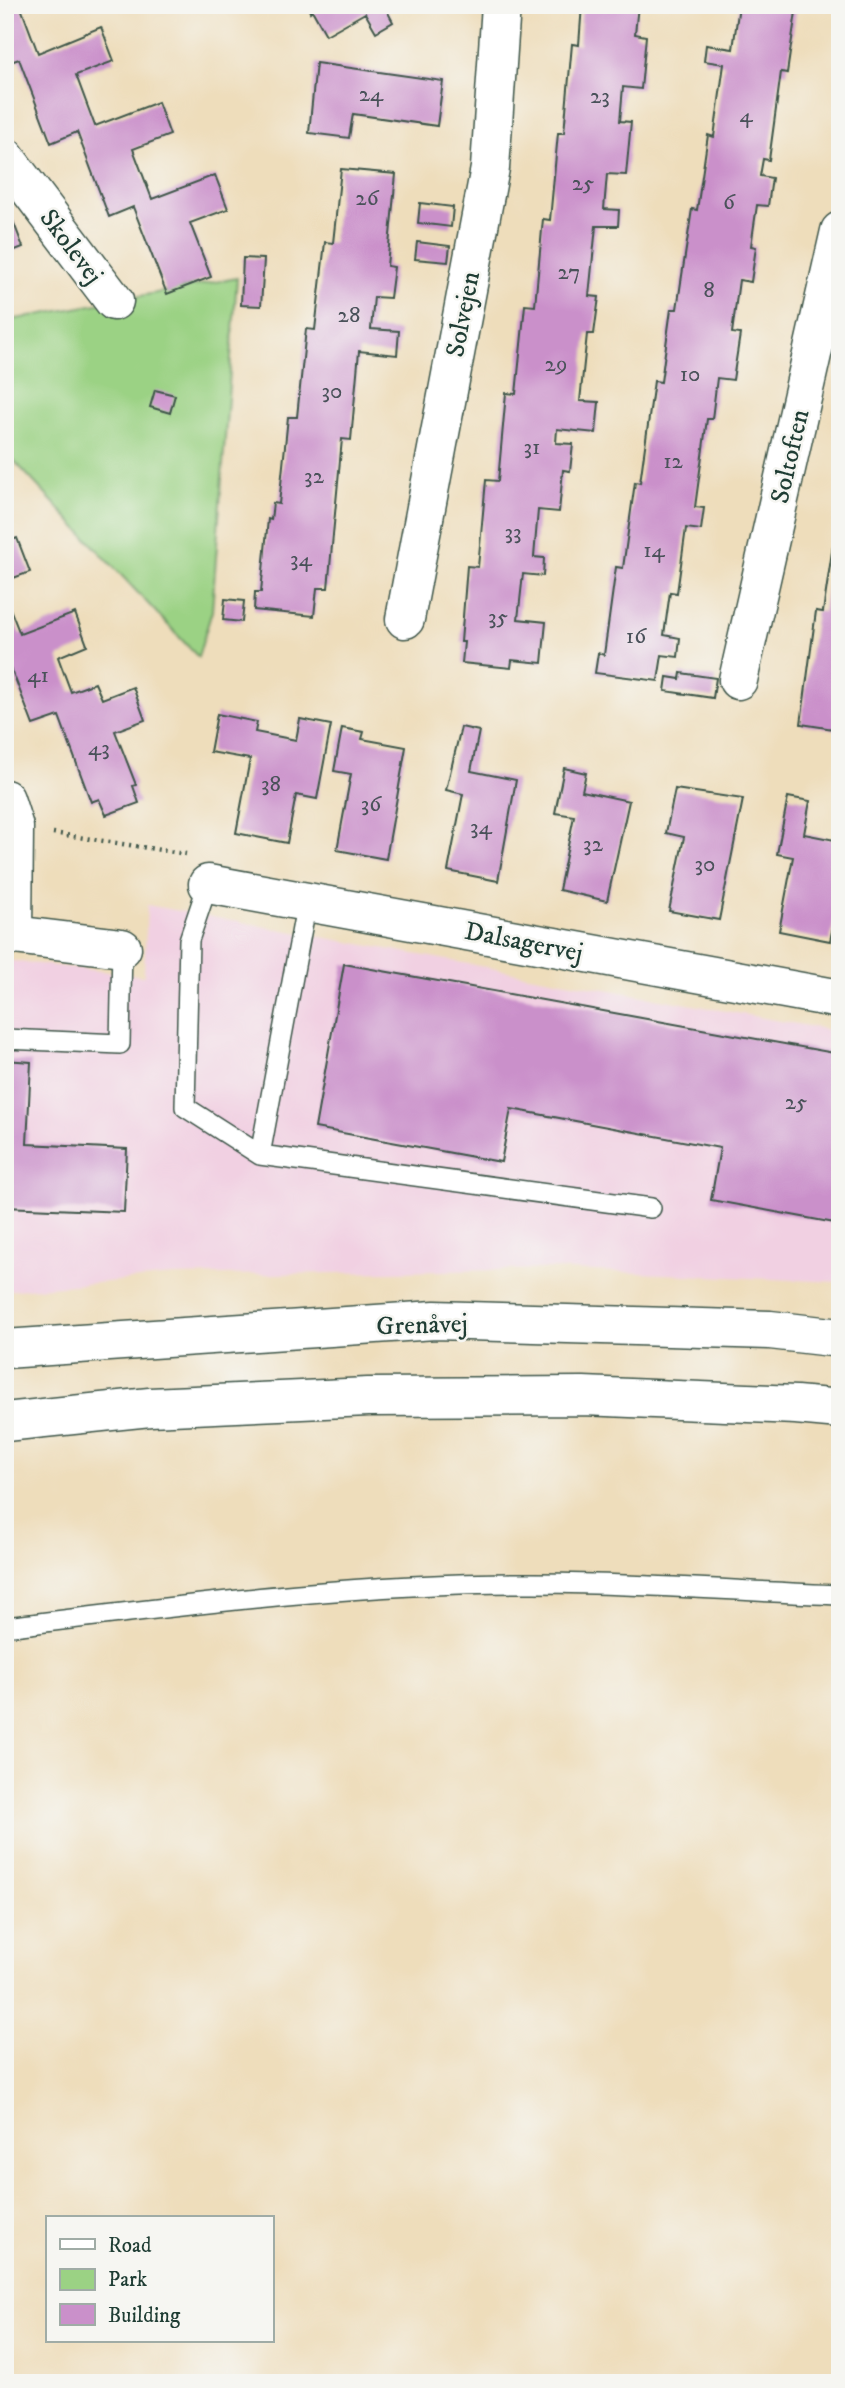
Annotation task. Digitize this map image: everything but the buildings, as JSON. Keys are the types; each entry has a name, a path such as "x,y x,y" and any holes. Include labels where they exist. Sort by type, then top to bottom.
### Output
{"street":[{"name":"Solvejen","path":"405,620 490,168 501,5"},
{"name":"Skolevej","path":"5,157 114,301"},
{"name":"Soltoften","path":"738,680 840,232"},
{"path":"10,813 9,934 122,948"},
{"name":"Dalsagervej","path":"208,884 840,999"},
{"name":"Grenåvej","path":"5,1349 435,1321 770,1331 840,1338"},
{"path":"5,1422 150,1407 368,1397 583,1396 840,1409"}],"lane":[{"path":"208,884 189,940 185,1108 260,1155 651,1208"},
{"path":"260,1155 307,901"},
{"path":"5,1039 120,1044 122,948"},
{"path":"5,1627 290,1596 414,1586 533,1583 840,1595"}],"path":[{"path":"10,813 199,856 208,884"}],"shaded area":[{"path":"147,905 840,1032 840,1282 551,1269 173,1276 5,1291 5,960 144,976"}],"green space":[{"path":"237,278 212,611 198,657 5,451 5,321"}]}
